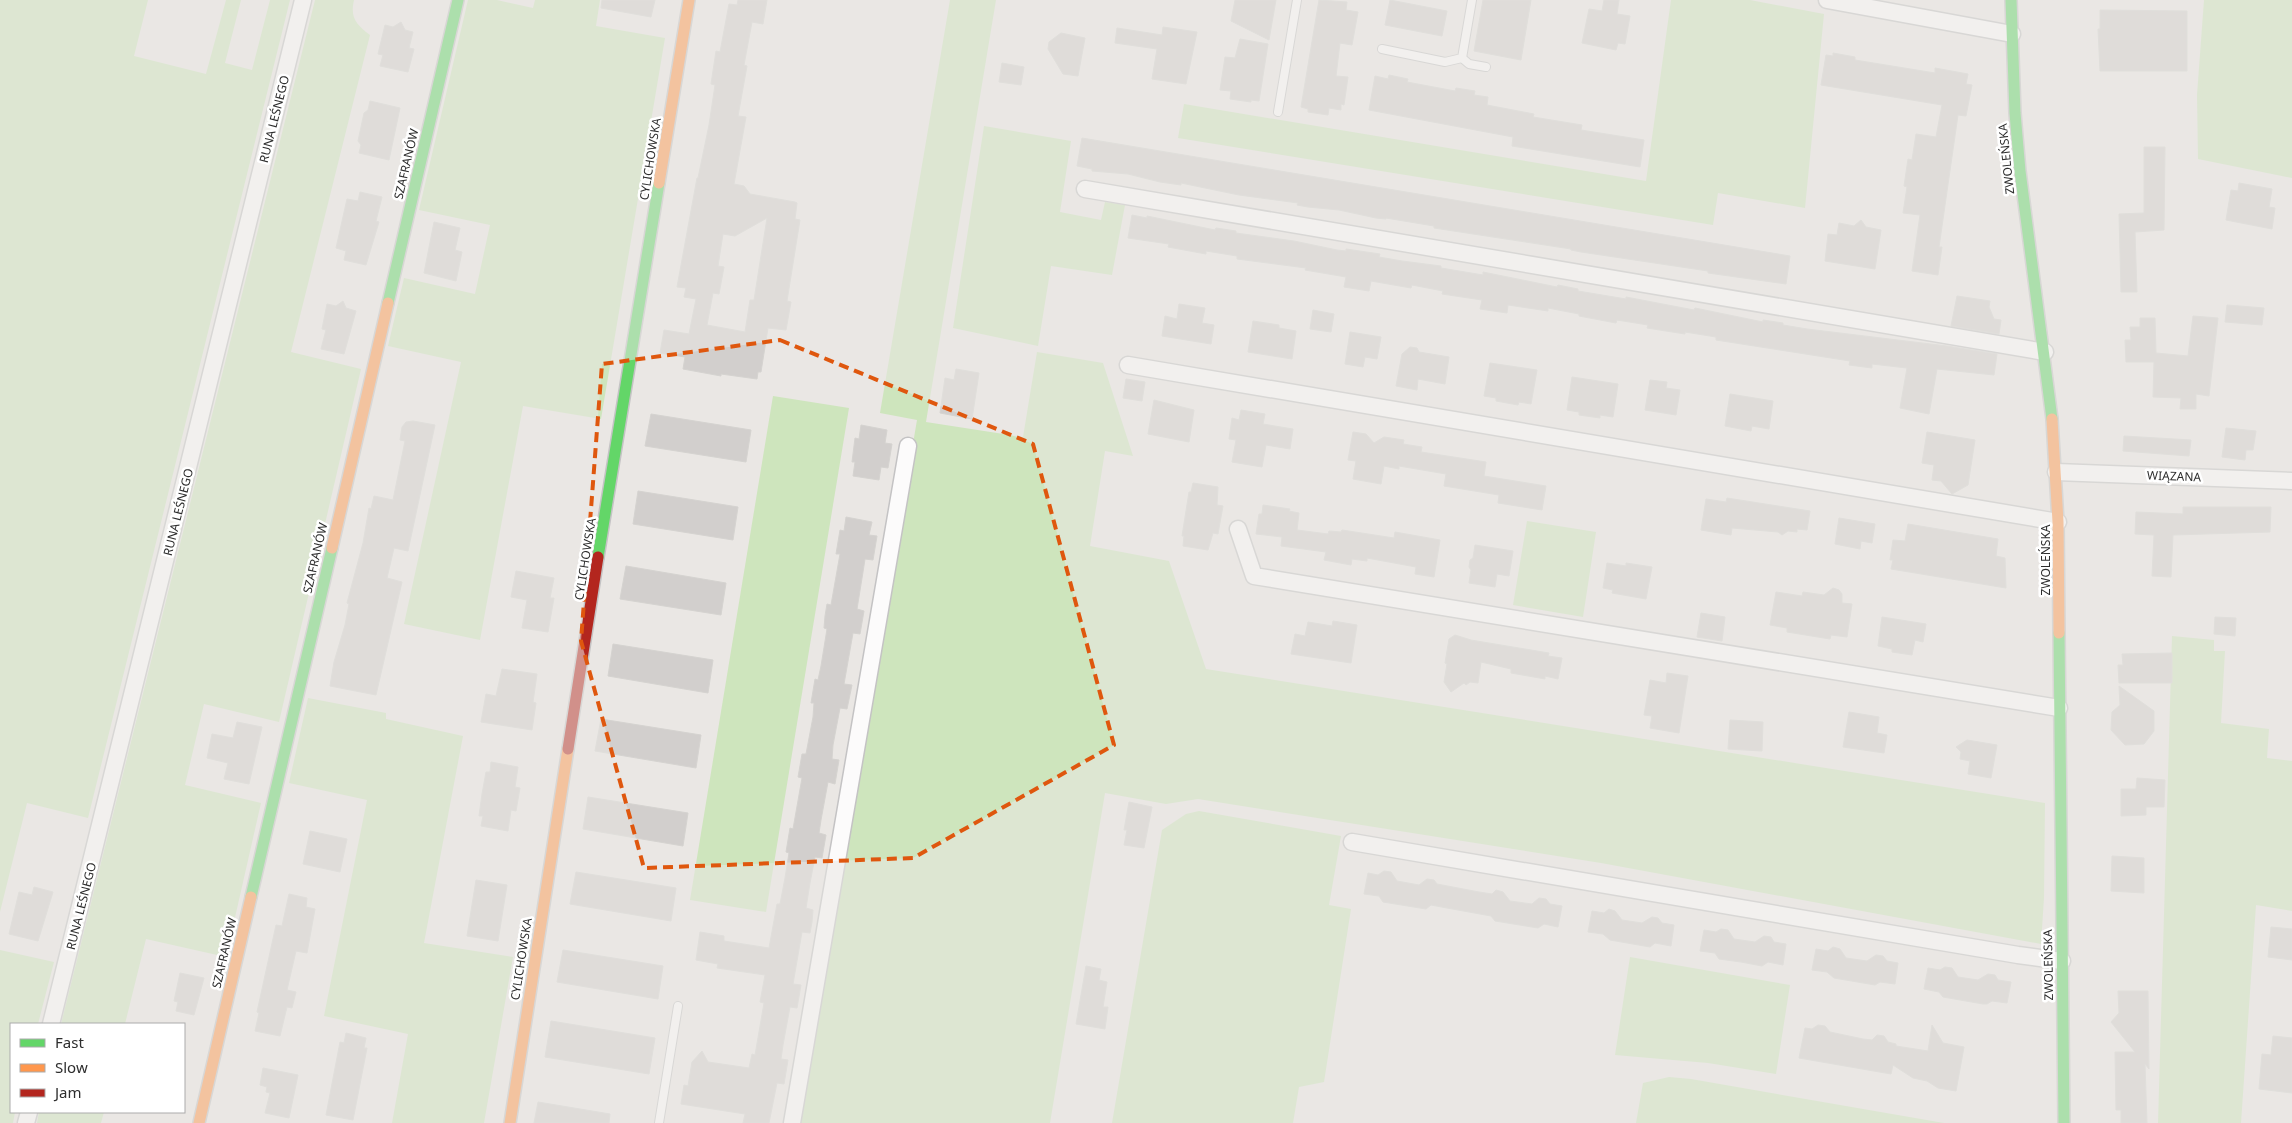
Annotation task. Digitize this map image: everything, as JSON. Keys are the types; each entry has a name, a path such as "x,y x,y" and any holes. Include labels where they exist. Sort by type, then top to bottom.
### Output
{"street":[{"name":"RUNA LEŚNEGO","path":"51,1023 303,0"},
{"name":"SZAFRANÓW","path":"199,1123 458,0"},
{"name":"CYLICHOWSKA","path":"510,1123 626,379 689,0"},
{"path":"1827,0 2012,34"},
{"name":"ZWOLEŃSKA","path":"2011,0 2015,113 2020,171 2045,352 2056,472 2064,1123"},
{"path":"1084,189 2045,352"},
{"path":"1128,365 2058,522"},
{"path":"792,1123 908,446"},
{"name":"WIĄZANA","path":"2056,472 2292,481"},
{"path":"1238,529 1254,576 2059,708"},
{"path":"1352,842 2062,961"}],"lane":[{"path":"1278,112 1297,0"},
{"path":"1462,58 1472,0"},
{"path":"1382,49 1445,62 1462,58"},
{"path":"1462,58 1469,64 1486,67"},
{"path":"659,1123 678,1006"}],"highlighted area":[{"path":"780,340 1033,444 1114,745 913,858 644,868 581,641 602,364"}],"green space":[{"path":"0,0 148,0 134,56 206,74 226,0 241,0 225,63 252,70 270,0 290,0 88,818 27,803 0,912"},
{"path":"315,0 354,0 353,12 355,20 370,35 291,352 361,369 279,722 204,704 185,785 261,803 226,957 146,939 125,1023 61,1023"},
{"path":"468,0 497,0 533,8 535,0 600,0 596,26 665,38 601,419 523,406 480,640 404,624 461,362 388,346 404,278 475,294 490,225 419,210"},
{"path":"950,0 996,0 926,422 1023,437 1037,352 1103,363 1133,456 1105,451 1090,546 1169,561 1206,669 2045,803 2044,898 2041,944 1601,863 1198,799 1166,804 1105,793 1050,1123 798,1123 917,420 880,413"},
{"path":"1671,0 1750,0 1824,14 1805,208 1718,193 1713,225 1178,138 1184,104 1646,181"},
{"path":"2204,0 2292,0 2292,178 2198,159 2197,95"},
{"path":"984,126 1071,141 1060,212 1101,220 1105,202 1125,205 1112,275 1051,266 1038,346 953,328"},
{"path":"773,396 849,408 766,912 690,900"},
{"path":"1527,521 1596,532 1583,617 1513,605"},
{"path":"2172,636 2214,640 2214,651 2225,651 2221,723 2269,729 2267,758 2292,761 2292,911 2256,905 2241,1123 2158,1123"},
{"path":"308,698 386,713 386,719 463,736 424,943 513,957 484,1123 392,1123 408,1034 324,1016 367,800 289,783"},
{"path":"1199,811 1341,836 1329,905 1351,909 1324,1082 1299,1087 1293,1123 1112,1123 1162,830 1186,814"},
{"path":"0,950 54,962 38,1023 10,1023 10,1113 15,1113 13,1123 0,1123"},
{"path":"1630,957 1790,985 1776,1074 1708,1063 1615,1055"},
{"path":"1669,1077 1691,1079 1944,1123 1636,1123 1643,1083"},
{"path":"39,1113 104,1113 101,1123 37,1123"}],"building":[{"path":"602,0 655,0 651,17 601,8"},
{"path":"738,0 767,0 763,24 752,22 744,65 747,66 738,116 746,117 734,184 744,186 750,194 797,203 795,219 800,220 787,301 791,302 786,330 768,328 761,372 758,372 757,379 721,374 721,376 683,369 685,357 660,353 664,330 689,334 696,299 684,297 686,288 677,287 697,178 709,125 715,85 711,84 716,51 720,52 729,4 737,5","holes":["767,218 754,300 750,300 745,332 707,325 713,293 719,294 724,267 718,266 723,234 735,236"]},
{"path":"1235,0 1276,0 1269,40 1231,21"},
{"path":"1319,0 1347,2 1346,10 1358,12 1352,45 1340,43 1336,76 1348,77 1344,105 1341,104 1341,110 1329,108 1328,115 1308,112 1308,109 1301,107"},
{"path":"1390,0 1447,11 1442,36 1385,25"},
{"path":"1483,0 1531,0 1521,60 1474,51"},
{"path":"1604,0 1619,0 1617,14 1630,16 1625,44 1618,43 1616,50 1582,43 1589,9 1602,11"},
{"path":"2100,10 2187,11 2187,71 2100,71 2098,29 2100,29"},
{"path":"401,22 405,30 413,32 409,48 414,49 408,72 380,66 383,55 378,54 385,25 393,27"},
{"path":"1163,27 1197,32 1186,84 1152,79 1157,49 1115,43 1117,28 1162,35"},
{"path":"1061,33 1085,38 1078,76 1063,74 1048,49 1049,42"},
{"path":"1240,39 1268,44 1259,101 1251,100 1251,102 1230,99 1231,91 1220,90 1225,57 1235,58"},
{"path":"1833,53 1855,57 1855,60 1935,73 1935,68 1968,74 1966,84 1972,85 1966,116 1958,115 1939,247 1942,247 1938,275 1912,271 1920,215 1903,213 1907,187 1904,186 1908,159 1912,160 1916,134 1936,137 1942,105 1821,85 1826,55 1833,56"},
{"path":"1002,63 1024,67 1021,85 999,82"},
{"path":"1389,75 1408,79 1407,82 1455,91 1456,88 1475,91 1474,95 1488,97 1487,105 1534,114 1533,117 1582,125 1581,130 1644,140 1640,167 1512,146 1513,137 1369,110 1375,76 1388,79"},
{"path":"370,101 400,108 389,160 359,153 361,145 358,141 364,113 368,110"},
{"path":"1082,138 1790,256 1786,284 1434,228 1434,226 1376,218 1339,210 1308,207 1297,205 1298,203 1239,195 1181,183 1181,185 1160,182 1128,174 1092,171 1092,169 1077,166"},
{"path":"2144,147 2165,147 2164,230 2135,232 2137,292 2121,292 2119,214 2144,213"},
{"path":"2239,183 2272,189 2269,207 2275,208 2272,229 2226,220 2231,190 2238,191"},
{"path":"360,192 382,197 376,221 379,222 366,265 344,260 346,251 336,248 347,199 358,201"},
{"path":"1132,215 1147,218 1147,216 1215,230 1216,228 1236,231 1236,233 1294,241 1337,250 1346,251 1346,249 1380,254 1379,257 1441,266 1441,268 1483,275 1483,272 1557,287 1558,285 1578,289 1578,291 1626,299 1626,297 1694,310 1695,308 1763,322 1763,320 1807,329 1997,354 1994,375 1937,369 1929,414 1900,408 1907,368 1872,364 1872,368 1849,365 1850,361 1716,340 1716,337 1647,328 1648,325 1617,320 1616,323 1548,308 1548,311 1508,305 1507,313 1480,309 1482,300 1442,294 1443,291 1412,285 1411,288 1371,281 1369,291 1344,287 1346,277 1305,270 1306,268 1237,259 1237,256 1206,251 1206,254 1168,247 1169,244 1128,238"},
{"path":"1861,220 1866,227 1881,230 1875,269 1825,261 1828,234 1837,235 1839,223 1854,226"},
{"path":"434,222 460,228 455,250 462,252 456,281 424,273"},
{"path":"1957,296 1990,301 1989,307 1994,319 2001,320 1999,334 1951,326"},
{"path":"343,301 346,308 356,311 344,354 321,349 326,330 322,329 327,304 336,306"},
{"path":"1179,304 1205,308 1202,323 1214,325 1211,344 1162,336 1165,316 1177,319"},
{"path":"2227,305 2264,308 2262,325 2225,322"},
{"path":"1313,310 1334,314 1331,332 1310,329"},
{"path":"2193,316 2218,318 2209,396 2196,394 2196,409 2180,409 2181,398 2153,397 2154,362 2126,362 2125,340 2131,340 2130,327 2140,327 2140,318 2155,318 2156,353 2188,356"},
{"path":"1253,321 1279,325 1279,328 1296,331 1292,359 1248,352"},
{"path":"1350,332 1381,337 1377,359 1365,357 1363,367 1345,364"},
{"path":"1410,347 1417,348 1419,352 1449,357 1445,384 1418,379 1417,390 1396,386 1402,354"},
{"path":"1490,363 1537,370 1531,404 1519,402 1518,405 1496,401 1496,398 1484,396"},
{"path":"956,369 979,373 972,419 940,413 945,378 954,380"},
{"path":"1572,377 1618,384 1613,417 1600,415 1600,418 1579,415 1579,412 1567,410"},
{"path":"1126,379 1145,382 1142,401 1123,398"},
{"path":"1650,380 1667,382 1666,388 1680,390 1676,415 1645,410"},
{"path":"1730,394 1773,401 1769,429 1752,426 1751,431 1725,426"},
{"path":"1154,400 1194,410 1189,442 1148,434"},
{"path":"1241,410 1265,414 1263,424 1293,429 1290,449 1266,445 1262,467 1232,462 1236,440 1229,439 1232,418 1239,420"},
{"path":"651,414 751,430 746,462 645,446"},
{"path":"413,421 435,425 408,551 394,548 387,578 402,582 376,695 330,686 334,662 345,625 349,604 347,603 363,543 369,508 371,509 374,496 393,500 405,441 400,440 402,427 406,422"},
{"path":"861,425 887,430 885,443 892,444 888,468 881,467 879,480 853,476 855,462 852,462 855,438 859,439"},
{"path":"2226,428 2256,431 2253,450 2246,450 2245,460 2222,457"},
{"path":"1353,432 1366,434 1374,443 1384,437 1404,440 1403,444 1422,447 1421,452 1486,462 1484,476 1546,486 1542,510 1498,503 1499,495 1444,486 1446,474 1399,466 1399,469 1384,466 1381,484 1353,479 1356,461 1348,460"},
{"path":"1927,432 1975,440 1968,485 1952,494 1941,481 1932,480 1934,465 1922,463"},
{"path":"2124,436 2191,440 2189,456 2123,451"},
{"path":"1193,483 1218,487 1217,505 1223,506 1218,534 1213,533 1208,550 1183,546 1184,536 1182,536 1189,492 1191,492"},
{"path":"638,491 738,507 733,540 633,524"},
{"path":"1727,498 1810,511 1807,530 1797,529 1797,532 1788,531 1782,535 1778,532 1732,528 1731,535 1701,530 1706,499 1726,502"},
{"path":"1263,505 1290,509 1289,511 1299,513 1297,530 1328,534 1329,531 1341,532 1342,530 1394,538 1395,532 1440,540 1434,577 1415,574 1416,567 1367,558 1367,561 1352,559 1351,565 1324,560 1326,552 1281,546 1282,537 1256,534 1259,514 1262,514"},
{"path":"2183,507 2271,507 2270,532 2173,535 2171,577 2152,576 2154,535 2135,534 2136,512 2183,514"},
{"path":"846,517 872,522 869,535 877,536 873,560 865,559 857,609 864,611 860,634 853,633 844,684 852,685 847,709 840,708 833,745 832,759 839,760 835,784 828,782 821,820 819,833 826,835 822,858 815,857 810,883 806,908 813,910 812,922 810,933 802,932 793,984 801,985 797,1008 790,1007 783,1045 781,1059 788,1060 784,1084 777,1083 769,1123 743,1123 745,1114 681,1104 684,1085 688,1086 692,1062 702,1051 708,1062 749,1068 752,1054 755,1055 764,1003 760,1002 765,975 717,968 718,964 696,960 700,932 724,936 724,941 769,948 777,904 780,904 785,878 789,853 786,852 790,828 793,829 802,778 798,777 802,754 806,754 813,717 814,703 811,703 815,679 818,680 827,629 824,628 827,604 831,605 840,554 836,554 840,530 844,531"},
{"path":"1839,518 1875,524 1872,543 1861,541 1860,549 1835,544"},
{"path":"1908,524 1998,539 1996,556 2005,558 2006,588 1891,569 1893,560 1890,560 1893,540 1905,541"},
{"path":"1475,545 1513,551 1509,576 1497,574 1495,587 1469,583 1470,560 1473,558"},
{"path":"1607,563 1626,566 1626,563 1652,567 1646,599 1612,593 1613,590 1603,588"},
{"path":"626,566 726,583 721,615 620,599"},
{"path":"516,571 554,578 550,598 554,598 548,632 522,628 527,600 511,597"},
{"path":"1833,588 1839,590 1842,594 1842,603 1852,604 1847,637 1831,635 1830,639 1787,632 1787,628 1770,625 1776,592 1802,596 1803,592 1824,595"},
{"path":"1701,613 1725,617 1722,641 1697,637"},
{"path":"1882,617 1926,624 1923,642 1915,640 1912,655 1892,652 1892,649 1878,646"},
{"path":"2215,617 2236,618 2235,636 2214,634"},
{"path":"1333,621 1357,625 1351,663 1291,654 1295,634 1305,636 1308,622 1332,626"},
{"path":"1455,635 1471,640 1549,653 1548,656 1562,658 1558,679 1545,676 1545,679 1511,673 1511,669 1481,662 1478,683 1470,682 1466,685 1464,683 1451,692 1444,682 1447,664 1445,663 1449,639"},
{"path":"613,644 713,660 708,693 608,676"},
{"path":"2172,653 2172,683 2119,683 2118,665 2123,665 2122,654"},
{"path":"502,669 537,674 533,702 536,703 532,730 481,722 486,694 496,696"},
{"path":"1667,673 1688,676 1679,733 1650,728 1652,716 1644,715 1650,680 1666,683"},
{"path":"2119,686 2154,711 2154,731 2144,744 2125,745 2111,730 2112,712 2120,705"},
{"path":"1849,712 1879,717 1877,733 1887,735 1884,753 1843,747"},
{"path":"601,719 701,735 696,768 595,751"},
{"path":"1730,720 1763,722 1762,751 1728,749"},
{"path":"237,722 262,727 249,784 224,779 228,763 207,758 212,734 233,738"},
{"path":"1967,740 1997,745 1991,778 1968,774 1970,761 1960,759 1961,752 1956,747"},
{"path":"491,762 518,767 515,787 520,788 516,811 511,810 508,831 481,826 483,816 479,816 482,794 486,772 490,772"},
{"path":"2137,778 2165,780 2164,807 2146,807 2146,815 2121,816 2121,789 2136,789"},
{"path":"588,797 688,813 683,846 583,829"},
{"path":"1129,802 1152,807 1144,848 1124,845 1127,830 1124,830"},
{"path":"310,831 347,839 340,872 303,864"},
{"path":"2112,856 2144,858 2144,893 2111,891"},
{"path":"1384,871 1391,872 1397,881 1419,885 1427,879 1434,880 1437,884 1479,892 1492,894 1496,890 1503,892 1510,901 1532,904 1539,898 1546,899 1550,904 1562,906 1558,927 1544,924 1538,928 1495,921 1491,916 1431,905 1426,909 1383,902 1379,896 1364,894 1368,873 1378,875"},
{"path":"576,872 676,888 671,921 570,904"},
{"path":"476,880 507,885 498,941 467,936"},
{"path":"34,887 53,892 38,941 9,934 19,892 32,895"},
{"path":"289,894 307,898 306,907 315,909 307,953 296,951 287,990 296,992 292,1008 287,1007 280,1036 255,1031 259,1013 257,1012 276,925 282,926"},
{"path":"1609,909 1615,911 1622,920 1642,923 1652,917 1658,918 1662,923 1674,925 1671,946 1655,943 1650,947 1610,940 1603,934 1588,932 1592,911 1604,913"},
{"path":"2271,927 2292,929 2292,960 2268,957"},
{"path":"1721,929 1728,930 1734,939 1755,942 1764,936 1771,937 1774,942 1786,944 1783,965 1768,962 1762,966 1719,959 1715,953 1700,951 1704,930 1716,932"},
{"path":"1833,947 1840,949 1846,958 1867,961 1876,955 1883,956 1887,961 1898,963 1895,984 1880,982 1875,985 1834,978 1827,972 1812,970 1816,949 1828,951"},
{"path":"563,950 663,966 658,999 557,982"},
{"path":"1086,966 1101,969 1099,980 1107,982 1103,1007 1108,1007 1105,1029 1076,1024"},
{"path":"1945,967 1952,968 1958,977 1978,980 1988,974 1995,975 1998,980 2011,982 2007,1003 1992,1001 1983,1004 1943,997 1939,992 1924,989 1928,968 1940,970"},
{"path":"180,973 204,978 194,1015 176,1011 178,1002 174,1001"},
{"path":"2118,991 2148,991 2149,1069 2145,1064 2147,1123 2121,1123 2121,1110 2116,1110 2115,1052 2135,1052 2111,1022 2119,1013"},
{"path":"551,1021 655,1038 649,1074 545,1057"},
{"path":"1818,1025 1825,1026 1830,1032 1863,1039 1872,1040 1877,1035 1884,1036 1888,1042 1896,1044 1896,1046 1928,1051 1932,1025 1943,1043 1964,1047 1956,1091 1938,1088 1927,1081 1913,1078 1893,1065 1891,1074 1799,1058 1805,1028 1812,1029"},
{"path":"346,1033 366,1038 364,1048 367,1048 353,1120 326,1115 340,1042 344,1043"},
{"path":"2273,1036 2292,1038 2292,1093 2259,1089 2262,1054 2271,1055"},
{"path":"263,1068 298,1075 289,1118 265,1113 270,1093 266,1092 267,1087 260,1085"},
{"path":"538,1102 610,1114 609,1123 534,1123"}],"traffic: fast":[{"path":"388,303 458,0"},
{"path":"2011,0 2015,113 2020,171 2052,419"},
{"path":"598,557 659,183"},
{"path":"251,897 332,548"},
{"path":"2059,633 2064,1123"}],"traffic: slow":[{"path":"659,183 689,0"},
{"path":"332,548 388,303"},
{"path":"2052,419 2058,522 2059,633"},
{"path":"510,1123 568,749"},
{"path":"199,1123 251,897"}],"traffic: jam":[{"path":"568,749 598,557"}]}
